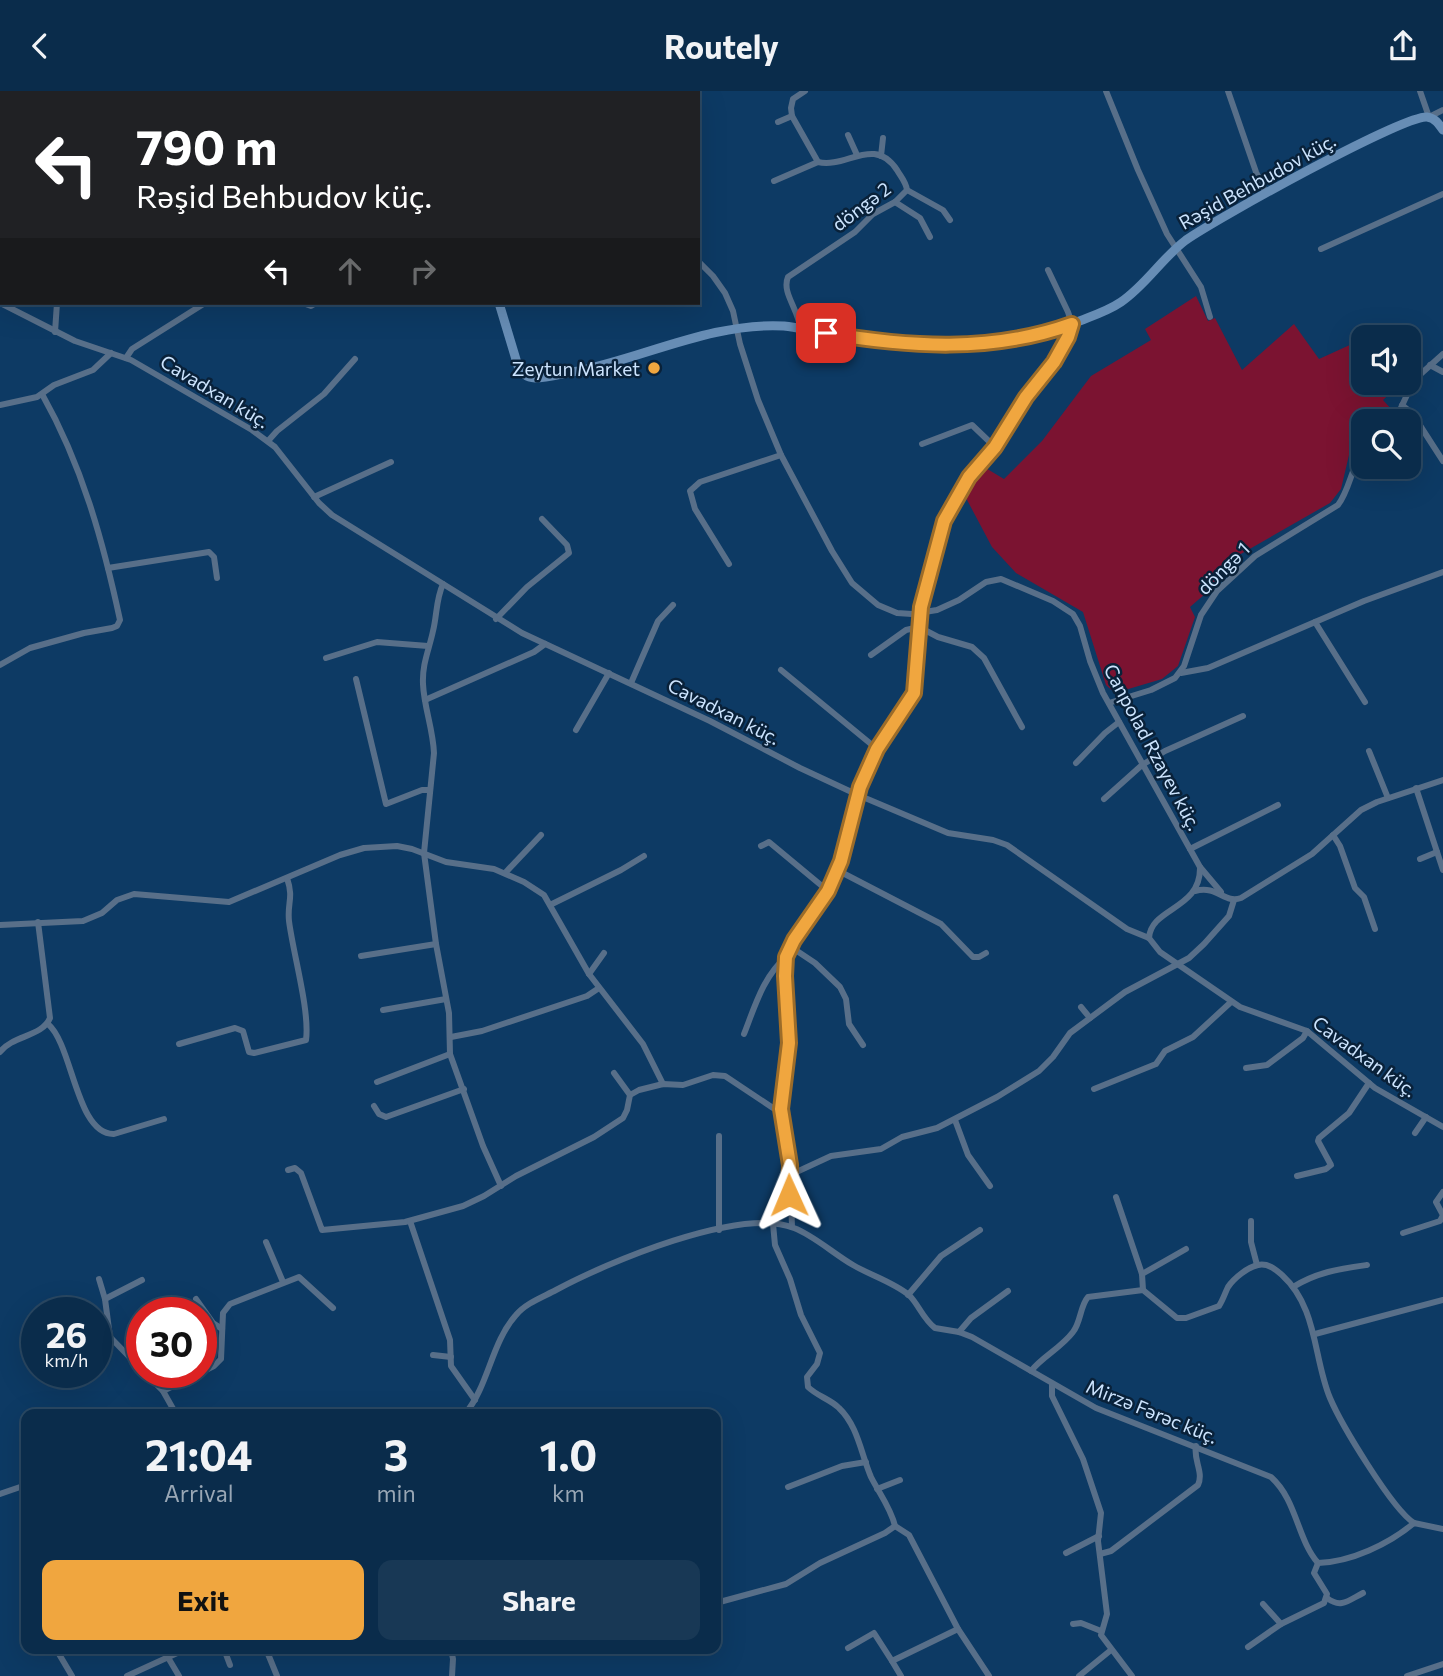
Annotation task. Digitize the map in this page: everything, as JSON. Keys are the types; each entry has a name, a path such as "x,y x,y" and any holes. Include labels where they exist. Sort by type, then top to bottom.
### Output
{"street":[{"path":"805,91 793,99 792,116 818,162"},
{"path":"1106,91 1167,233 1201,287 1210,317"},
{"path":"1228,91 1266,193"},
{"path":"1420,91 1430,117 1443,130"},
{"name":"Rəşid Behbudov küç.","path":"500,305 518,366 523,373 535,378 594,367 697,337 737,329 773,326 893,344 944,346 1030,337 1072,324 1121,302 1177,248 1199,231 1266,193 1395,128 1443,110"},
{"path":"778,122 792,116"},
{"path":"848,135 858,155"},
{"path":"881,156 883,138"},
{"name":"döngə 2","path":"774,181 818,162 829,163 858,155 881,156 894,165 907,190 895,202 873,214 855,232 788,277 786,286 799,317 800,329"},
{"path":"907,190 943,210 950,221"},
{"path":"1321,249 1443,194"},
{"path":"895,202 920,218 930,237"},
{"name":"Canpolad Rzayev küç.","path":"700,263 720,284 733,311 758,400 781,455 852,583 868,598 889,610 906,614 946,606 980,585 996,579 1053,601 1077,619 1096,675 1119,722 1200,867 1223,895"},
{"path":"744,1034 764,985 786,957 828,891 837,870 858,795 877,749 914,693 920,613 944,521 969,477 995,447 1026,397 1054,362 1068,337 1072,324 1048,270"},
{"name":"Cavadxan küç.","path":"4,305 55,332 125,358 268,441 282,454 323,507 351,529 496,619 858,795 948,833 993,840 1007,845 1127,929 1149,938 1160,952 1231,1002 1255,1014 1307,1031 1369,1083 1443,1127"},
{"path":"55,332 57,305"},
{"path":"125,358 132,349 202,305"},
{"path":"0,405 42,394 54,385 93,370 111,353"},
{"path":"1399,409 1414,380 1443,354"},
{"path":"268,441 324,394 355,359"},
{"path":"1430,365 1443,372"},
{"path":"0,665 43,643 117,626 120,620 91,502 55,417 42,394"},
{"path":"1402,405 1416,419 1443,461"},
{"path":"922,444 972,425 995,447"},
{"path":"729,564 695,509 690,499 690,491 700,482 781,455"},
{"path":"314,497 391,462"},
{"name":"döngə 1","path":"1181,673 1201,615 1210,600 1255,556 1338,505 1351,476"},
{"path":"496,619 527,587 569,553 568,545 542,519"},
{"path":"108,568 209,552 214,557 217,578"},
{"path":"1109,703 1151,690 1181,673 1208,668 1315,622 1443,572"},
{"path":"443,584 434,629 423,664 425,700 433,740 424,853 451,1037 450,1054 500,1186"},
{"path":"631,683 658,621 673,605"},
{"path":"1315,622 1365,702"},
{"path":"871,655 906,630 919,627 931,634 967,645 979,652 1022,727"},
{"path":"326,658 377,642 428,646"},
{"path":"425,700 534,652 545,643"},
{"path":"781,670 877,749"},
{"path":"576,730 609,673"},
{"path":"356,679 386,804 422,790 430,790"},
{"path":"1104,799 1142,765 1182,743 1243,716"},
{"path":"1076,763 1119,722"},
{"path":"1369,751 1388,798"},
{"path":"790,1175 831,1156 881,1149 902,1137 955,1120 1039,1071 1054,1057 1065,1039 1125,992 1179,965 1204,944 1229,916 1234,900 1302,862 1361,810 1443,780"},
{"path":"1416,788 1443,870"},
{"path":"1191,849 1278,805"},
{"path":"505,873 541,835"},
{"path":"1333,835 1340,846 1355,888 1364,897 1375,929"},
{"path":"761,846 769,842 828,891"},
{"path":"0,925 83,921 102,913 120,898 134,894 229,902 364,848 397,846 446,862 481,866 505,873 535,888 551,904 589,974 643,1044 663,1084"},
{"path":"1420,859 1437,852"},
{"path":"551,904 644,856"},
{"path":"1149,938 1150,928 1195,891 1200,881 1200,867"},
{"path":"837,870 940,924 973,957 986,953"},
{"path":"179,1044 235,1028 243,1031 249,1052 254,1053 306,1040 303,1003 289,918 292,898 287,877"},
{"path":"1195,891 1208,889 1234,900"},
{"path":"38,922 50,1010 48,1024"},
{"path":"361,956 436,944"},
{"path":"791,947 815,963 840,987 846,999 849,1024 863,1045"},
{"path":"589,974 604,953"},
{"path":"469,1409 508,1325 526,1306 606,1265 659,1246 740,1226 773,1224 792,1227 790,1175 781,1109 789,1043 786,957"},
{"path":"451,1037 482,1031 587,996 599,988"},
{"path":"383,1010 446,999"},
{"path":"1094,1089 1156,1064 1165,1051 1193,1037 1231,1002"},
{"path":"1081,1007 1090,1019"},
{"path":"0,1052 9,1043 48,1024"},
{"path":"48,1024 58,1034 78,1092 90,1119 99,1128 107,1134 114,1134 164,1119"},
{"path":"1246,1067 1267,1065 1303,1038 1307,1031"},
{"path":"377,1081 450,1054"},
{"path":"288,1170 295,1168 300,1173 322,1230 410,1221 463,1206 594,1137 623,1118 628,1110 630,1095 614,1073"},
{"path":"630,1095 663,1084 694,1083 719,1074 773,1108 781,1109"},
{"path":"1297,1176 1330,1167 1331,1163 1318,1141 1319,1138 1349,1113 1369,1083"},
{"path":"374,1106 379,1114 386,1117 464,1089"},
{"path":"1415,1133 1426,1117"},
{"path":"955,1120 968,1155 990,1186"},
{"path":"719,1136 719,1230"},
{"path":"1403,1233 1440,1221 1443,1215 1436,1202 1443,1192"},
{"path":"1116,1197 1142,1274 1143,1290 1172,1315 1181,1319 1219,1306 1233,1282 1257,1265 1273,1268 1293,1287 1315,1334 1323,1374 1334,1407 1405,1517 1414,1523 1443,1529"},
{"path":"410,1221 450,1340 451,1366 475,1400"},
{"path":"1251,1221 1251,1242 1257,1265"},
{"path":"773,1224 775,1245 790,1279 801,1315 820,1353 817,1364 807,1377 808,1387 842,1411 857,1438 895,1526 909,1535 958,1629 989,1676"},
{"name":"Mirzə Fərəc küç.","path":"792,1227 908,1295 927,1322 935,1328 972,1337 1096,1408 1275,1480 1289,1500 1311,1553 1318,1563 1314,1573 1327,1598"},
{"path":"908,1295 941,1256 980,1230"},
{"path":"266,1242 283,1282"},
{"path":"1142,1274 1186,1249"},
{"path":"1293,1287 1326,1271 1367,1265"},
{"path":"163,1391 214,1366 221,1359 225,1308 230,1304 296,1277 303,1278 333,1308"},
{"path":"99,1279 104,1297"},
{"path":"109,1297 142,1280"},
{"path":"1031,1371 1070,1335 1080,1321 1083,1303 1088,1297 1143,1290"},
{"path":"959,1332 971,1318 1008,1291"},
{"path":"1315,1334 1443,1300"},
{"path":"217,1326 222,1329"},
{"path":"112,1339 126,1353"},
{"path":"433,1355 451,1357"},
{"path":"1052,1385 1052,1397 1083,1459 1102,1518 1099,1536 1107,1614 1101,1638 1132,1676"},
{"path":"160,1388 173,1409"},
{"path":"1100,1554 1111,1551 1198,1485 1201,1478 1196,1446"},
{"path":"788,1487 842,1466 866,1462"},
{"path":"877,1489 900,1480"},
{"path":"0,1494 21,1487"},
{"path":"1318,1563 1374,1549 1414,1523"},
{"path":"721,1602 786,1584 820,1563 885,1534 895,1526"},
{"path":"1066,1553 1099,1536"},
{"path":"1248,1647 1281,1624 1315,1609 1327,1598 1341,1604 1363,1593"},
{"path":"1263,1604 1281,1624"},
{"path":"1073,1624 1081,1622 1101,1631"},
{"path":"892,1661 958,1629"},
{"path":"848,1649 874,1633 901,1676"},
{"path":"1079,1676 1111,1650"},
{"path":"59,1654 72,1676"},
{"path":"166,1654 179,1676"},
{"path":"127,1676 175,1654"},
{"path":"226,1654 230,1665"},
{"path":"268,1654 276,1676"},
{"path":"452,1654 452,1676"},
{"path":"1408,1676 1443,1664"}],"shaded area":[{"path":"1196,296 1208,321 1215,318 1242,370 1294,324 1319,359 1351,344 1351,395 1388,395 1383,400 1391,409 1351,409 1351,453 1341,489 1330,503 1232,559 1236,567 1190,607 1195,617 1178,666 1162,679 1115,693 1106,685 1083,612 1016,573 992,547 966,498 984,467 1004,479 1042,441 1091,376 1151,340 1145,329"}],"place":[{"name":"Zeytun Market","path":"654,368"}],"route":[{"path":"789,1195 790,1165 781,1118 789,1043 784,969 786,957 794,940 832,883 841,861 860,787 877,749 914,693 921,607 944,521 969,477 995,447 1026,397 1054,362 1072,324 1037,336 934,346 893,344 826,333"}]}
